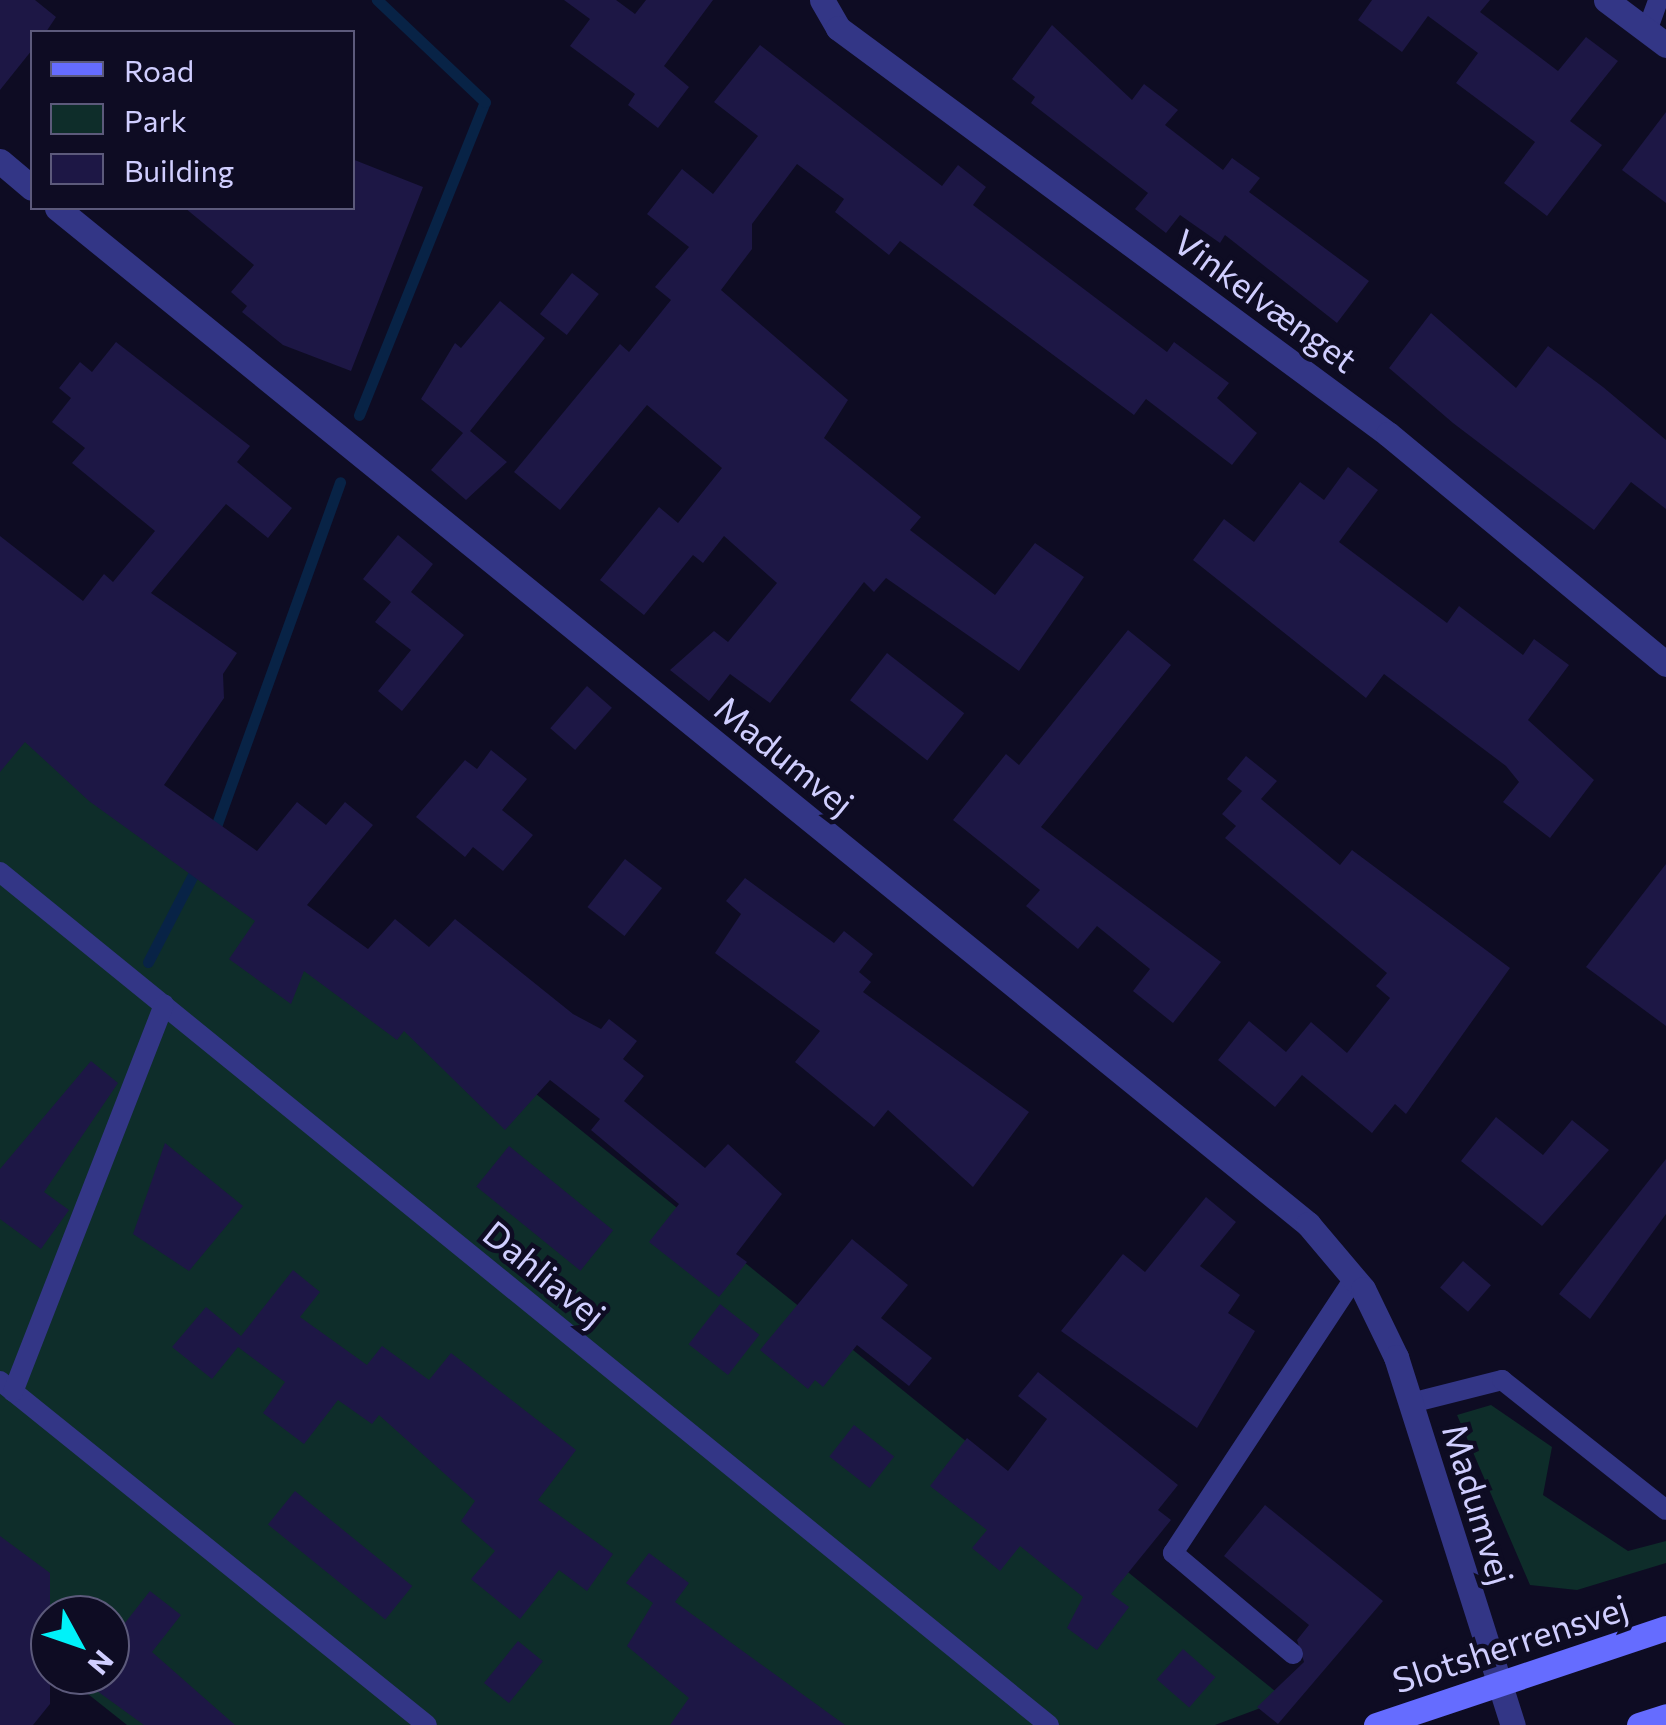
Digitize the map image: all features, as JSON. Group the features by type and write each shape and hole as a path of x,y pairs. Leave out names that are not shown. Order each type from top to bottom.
{"street":[{"name":"Vinkelvænget","path":"822,0 838,28 1388,434 1666,664"},
{"path":"1606,0 1656,38"},
{"path":"0,161 30,186"},
{"name":"Madumvej","path":"59,210 1308,1224 1354,1279 1411,1403 1513,1725"},
{"name":"Slotsherrensvej","path":"1376,1725 1666,1628"},
{"path":"1639,1725 1666,1716"}],"lane":[{"path":"1656,38 1658,0"},
{"name":"Dahliavej","path":"0,872 1049,1725"},
{"path":"164,1004 7,1386 427,1725"},
{"path":"1293,1654 1173,1553 1354,1279"},
{"name":"Madumvej","path":"1411,1403 1502,1380 1666,1510"}],"green space":[{"path":"0,661 1285,1699 1215,1725 127,1725 89,1695 130,1695 130,1595 30,1595 30,1622 0,1624"},
{"path":"1491,1405 1552,1447 1543,1495 1628,1551 1666,1541 1666,1563 1577,1590 1530,1585 1457,1415"}],"building":[{"path":"0,0 35,0 56,17 47,30 30,30 30,52 0,90"},
{"path":"564,0 616,0 635,14 646,0 713,0 664,66 689,87 658,128 628,105 635,94 570,46 590,19"},
{"path":"1372,0 1490,0 1480,12 1558,71 1586,37 1618,61 1570,121 1602,145 1547,216 1504,183 1535,142 1456,83 1478,53 1428,16 1402,52 1358,20"},
{"path":"1052,25 1132,100 1144,84 1178,110 1165,125 1223,170 1232,158 1260,178 1249,192 1369,281 1337,323 1225,235 1220,243 1180,215 1166,233 1135,209 1148,193 1031,103 1035,97 1012,79"},
{"path":"760,45 942,186 958,165 986,187 973,205 1167,352 1174,342 1229,383 1217,398 1257,433 1232,465 1146,399 1134,415 900,241 889,255 835,212 844,199 797,164 752,224 752,249 721,290 848,400 824,438 921,517 910,530 995,595 1035,543 1084,577 1019,671 886,578 874,592 864,582 770,703 730,674 709,701 670,670 714,631 728,642 777,583 724,536 703,563 693,555 644,615 600,580 659,507 678,523 722,468 647,405 560,510 514,472 620,344 629,352 671,300 655,287 689,247 647,214 682,169 713,194 758,136 714,102"},
{"path":"1666,112 1666,203 1622,170"},
{"path":"355,160 423,187 351,371 283,345 242,312 247,306 231,292 254,265 187,210 355,210"},
{"path":"572,273 599,294 567,335 540,314"},
{"path":"500,301 545,338 470,431 507,462 466,500 431,470 463,433 421,399 455,343 461,348"},
{"path":"1431,313 1516,388 1548,346 1603,387 1666,440 1666,509 1631,482 1594,530 1453,423 1389,368"},
{"path":"116,342 250,446 237,462 292,508 268,538 226,504 151,593 237,653 223,674 224,698 164,785 257,851 297,802 326,825 345,802 373,825 307,905 368,949 395,919 429,947 455,919 573,1014 601,1029 609,1019 637,1041 623,1059 644,1076 624,1101 705,1168 728,1144 782,1194 736,1254 747,1262 719,1297 649,1242 679,1204 591,1130 600,1119 550,1080 505,1130 404,1031 397,1040 304,971 291,1004 229,959 255,921 89,801 25,742 0,772 0,536 83,601 104,574 113,582 155,531 72,463 85,448 52,422 71,398 59,388 80,362 92,372"},
{"path":"1348,467 1378,490 1339,542 1447,623 1459,606 1523,655 1534,639 1569,665 1528,720 1594,780 1550,838 1503,802 1519,782 1506,766 1384,674 1366,698 1193,560 1224,519 1254,542 1300,482 1324,500"},
{"path":"398,535 433,564 411,592 464,635 402,711 378,691 411,650 375,622 391,602 363,579"},
{"path":"1128,630 1171,665 1041,827 1221,962 1173,1023 1133,991 1150,969 1097,926 1078,949 1026,906 1040,890 953,820 1006,754 1019,765"},
{"path":"887,653 964,713 927,761 850,700"},
{"path":"587,686 612,708 575,750 550,728"},
{"path":"491,750 527,779 502,810 533,835 503,871 473,847 465,857 416,817 465,760 477,769"},
{"path":"1246,756 1277,781 1261,799 1340,865 1352,850 1510,968 1406,1114 1395,1104 1372,1133 1302,1075 1275,1107 1218,1060 1249,1021 1286,1052 1311,1022 1347,1053 1390,998 1376,986 1387,973 1225,838 1236,826 1222,814 1242,791 1227,779"},
{"path":"625,859 662,888 624,936 587,907"},
{"path":"1666,864 1666,1026 1586,967"},
{"path":"745,878 834,943 844,931 873,954 859,972 871,982 863,992 1029,1112 973,1187 888,1110 874,1127 795,1062 820,1031 715,953 741,914 726,901"},
{"path":"91,1061 118,1083 44,1192 69,1210 41,1249 0,1219 0,1169"},
{"path":"1496,1117 1543,1155 1572,1120 1609,1150 1542,1226 1461,1161"},
{"path":"165,1143 243,1206 189,1271 133,1234"},
{"path":"509,1146 613,1230 580,1271 476,1186"},
{"path":"1666,1159 1666,1214 1590,1319 1559,1294"},
{"path":"1206,1197 1236,1222 1200,1266 1240,1295 1228,1313 1255,1331 1197,1428 1061,1331 1123,1254 1145,1272"},
{"path":"852,1239 908,1285 881,1318 932,1358 909,1386 857,1345 823,1387 815,1380 808,1389 760,1350"},
{"path":"1463,1261 1491,1285 1468,1312 1440,1287"},
{"path":"293,1270 320,1292 300,1317 367,1365 382,1346 429,1380 451,1353 576,1450 538,1500 613,1554 587,1591 559,1570 520,1619 471,1579 495,1551 461,1521 475,1501 379,1415 372,1424 338,1400 304,1444 263,1413 285,1382 238,1347 212,1379 172,1347 206,1307 241,1336"},
{"path":"720,1304 759,1335 728,1375 689,1344"},
{"path":"1038,1372 1178,1485 1158,1510 1171,1520 1111,1594 1129,1607 1097,1650 1067,1628 1083,1597 1020,1546 1000,1571 972,1548 987,1530 930,1486 967,1438 1008,1471 1047,1419 1018,1396"},
{"path":"854,1425 894,1456 870,1488 829,1457"},
{"path":"295,1491 412,1586 385,1619 268,1524"},
{"path":"1265,1505 1383,1601 1278,1724 1257,1707 1304,1662 1297,1640 1309,1625 1224,1556"},
{"path":"0,1536 50,1573 50,1595 30,1595 30,1695 50,1695 50,1704 33,1725 0,1725"},
{"path":"649,1553 689,1583 675,1602 845,1725 670,1725 689,1698 627,1646 653,1603 626,1583"},
{"path":"150,1591 181,1615 152,1652 235,1725 144,1725 103,1695 130,1695 130,1616"},
{"path":"518,1641 543,1661 509,1703 484,1683"},
{"path":"1183,1649 1215,1677 1189,1707 1157,1679"}],"waterway":[{"path":"359,415 485,102 377,0"},
{"path":"213,835 340,482"},
{"path":"148,962 198,865"}]}
